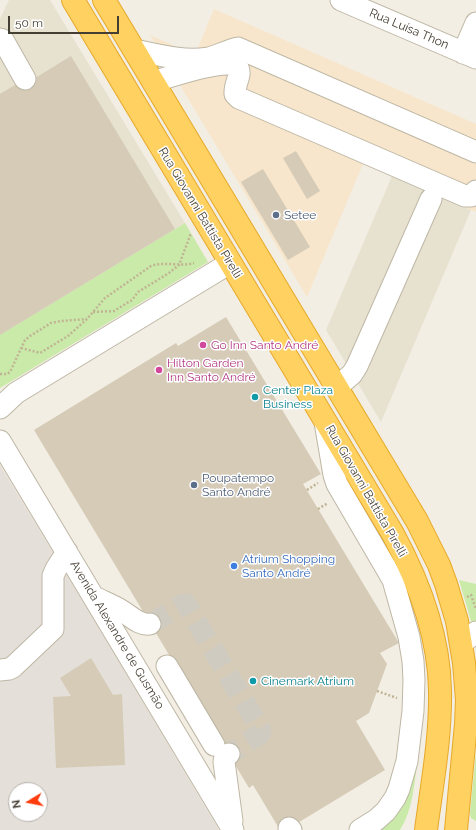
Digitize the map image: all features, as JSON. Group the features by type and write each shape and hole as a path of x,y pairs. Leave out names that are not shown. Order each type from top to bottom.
{"highway":[{"name":"Rua Giovanni Battista Pirelli","path":"73,0 393,534 418,586 427,611 437,657 440,689 439,725 426,830"},
{"path":"104,0 418,521 439,565 457,621 471,639 466,681 466,724 456,830"},
{"path":"437,657 471,639"}],"street":[{"name":"Rua Luísa Thon","path":"341,0 470,56"},
{"path":"470,56 476,24"},
{"path":"134,50 172,58 198,59 219,55 232,49 242,49 476,152"},
{"path":"154,82 196,69 225,64 236,65 240,74 234,87 235,94 239,98 465,196 471,196 476,191"},
{"path":"337,387 352,374 357,366 431,198"},
{"path":"0,408 16,393 230,263"},
{"path":"325,420 335,480 393,580 404,618 413,661 415,688 413,711 407,761 399,789 392,804 386,811 360,830"},
{"name":"Avenida Alexandre de Gusmão","path":"0,440 233,830"},
{"path":"0,670 13,667 54,629 53,576 56,568 67,552"},
{"path":"94,597 118,608 140,623 146,625 150,624"},
{"path":"167,666 191,707 225,756 224,762 233,830"},
{"path":"159,705 191,707"}],"path":[{"path":"93,312 114,311 132,300 138,292 179,265 194,226"},
{"path":"21,348 40,353 68,336 105,298 151,266 156,264 186,265 200,260"},
{"path":"0,379 1,374 10,372 25,340 30,336 51,323 86,319"},
{"path":"306,490 324,479"},
{"path":"377,691 394,697"}],"shaded area":[{"path":"9,0 50,0 185,223 0,335 0,19"},
{"path":"214,9 476,124 476,212 363,164 307,297 150,35 195,55"},
{"path":"392,176 471,210 381,422 326,330"},
{"path":"0,465 95,622 219,830 0,830"}],"green space":[{"path":"185,223 208,262 0,388 0,335"},
{"path":"459,580 476,584 476,622 471,621"},
{"path":"476,753 476,821 471,818 470,814"},
{"path":"417,765 410,807 400,830 372,830"}],"building":[{"path":"71,56 175,229 0,335 0,94 30,76 32,80"},
{"path":"296,151 320,191 307,199 283,158"},
{"name":"Setee","path":"263,169 310,247 288,260 241,182"},
{"name":"Atrium Shopping Santo André","path":"226,317 321,474 303,484 399,643 380,653 387,664 369,713 356,721 385,770 286,830 280,830 253,785 249,788 34,430 176,343 178,346"},
{"path":"91,658 113,695 122,694 125,765 56,768 53,697 71,696 60,678"}],"tunnel":[{"path":"150,624 183,604 186,604 261,730 260,734 229,754"}],"place":[{"name":"Setee","path":"276,215"},
{"name":"Go Inn Santo André","path":"203,345"},
{"name":"Hilton Garden Inn Santo André","path":"159,370"},
{"name":"Center Plaza Business","path":"255,397"},
{"name":"Poupatempo Santo André","path":"194,485"},
{"name":"Atrium Shopping Santo André","path":"234,566"},
{"name":"Cinemark Atrium","path":"253,681"}]}
